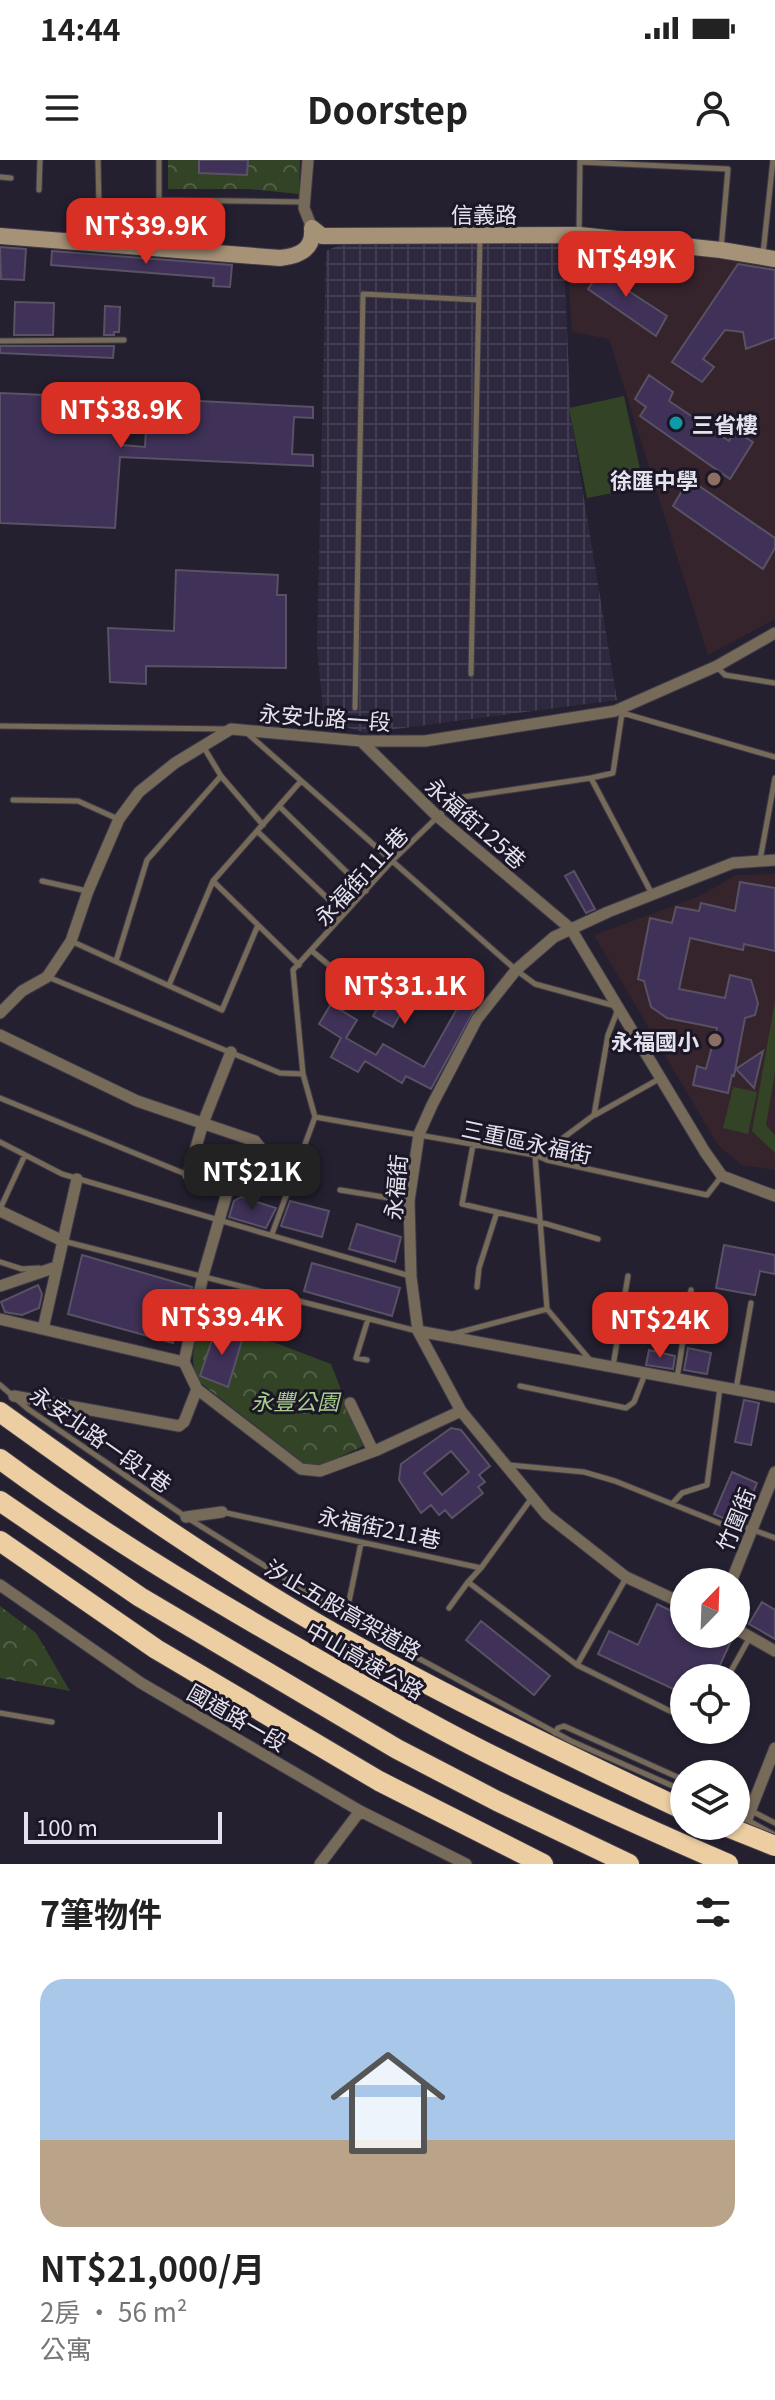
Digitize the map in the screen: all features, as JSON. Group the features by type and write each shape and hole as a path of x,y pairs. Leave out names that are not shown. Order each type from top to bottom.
{"highway":[{"name":"汐止五股高架道路","path":"0,1412 134,1509 331,1632 512,1729 670,1803"},
{"name":"中山高速公路","path":"0,1459 93,1524 387,1700 503,1761 728,1864"},
{"path":"0,1501 140,1597 397,1749 629,1864"},
{"path":"0,1541 169,1657 379,1781 543,1864"},
{"path":"750,1836 775,1846"}],"street":[{"path":"0,236 280,258 296,256 305,251 310,243 312,228 305,202 308,160"},
{"name":"信義路","path":"312,228 322,236 579,235 769,258"},
{"name":"永安北路一段","path":"0,1013 22,991 47,977 71,941 88,891 119,819 139,792 175,763 237,729 361,741 425,741 618,712 717,666 775,633"},
{"name":"永福街125巷","path":"361,741 437,816 571,929 722,1176"},
{"name":"永福街","path":"670,1597 626,1577 547,1515 461,1411 418,1331 411,1277 409,1201 419,1134 477,1019 516,970 554,937 652,894 733,863 775,860"},
{"path":"0,1035 137,1101 255,1141 263,1151 250,1169 233,1172 203,1276 184,1362 197,1389 301,1469 320,1471 461,1411"},
{"path":"188,1175 203,1123 231,1052"},
{"path":"722,1176 775,1196"},
{"path":"43,1329 77,1179"},
{"path":"0,1210 63,1241"},
{"path":"0,1286 56,1267"},
{"path":"0,1319 184,1362"},
{"path":"418,1331 775,1397"},
{"path":"14,1396 179,1426 184,1422 197,1389"},
{"path":"350,1403 373,1451"},
{"name":"竹圍街","path":"736,1568 775,1472"},
{"name":"永福街211巷","path":"186,1517 222,1512"},
{"name":"國道路一段","path":"0,1585 141,1683 360,1811 466,1864"},
{"path":"751,1636 775,1651"},
{"path":"750,1804 775,1748"},
{"path":"320,1864 360,1811"}],"lane":[{"path":"39,190 40,160"},
{"path":"98,160 99,207"},
{"path":"159,160 159,248"},
{"path":"721,250 728,160"},
{"path":"769,258 773,160"},
{"path":"579,235 580,161 728,169"},
{"path":"0,177 11,178"},
{"path":"160,200 305,202"},
{"path":"471,674 480,234"},
{"path":"355,708 363,294 479,300"},
{"path":"0,341 124,340"},
{"path":"717,666 725,675 775,683"},
{"path":"652,894 591,778 613,773 618,712 775,757"},
{"path":"0,726 237,729 535,984 619,1007 608,1035 594,1115"},
{"path":"203,746 221,776 263,825"},
{"path":"116,961 147,860 221,776"},
{"name":"永福街111巷","path":"299,965 392,861 457,798 591,778"},
{"path":"759,861 775,778"},
{"path":"169,985 213,881 301,781"},
{"path":"13,800 78,801 119,819"},
{"path":"279,806 366,891"},
{"path":"257,831 344,914"},
{"path":"42,881 88,891"},
{"path":"213,881 299,965 293,970 303,1074 315,1117 272,1234"},
{"path":"71,941 222,1010 258,925"},
{"path":"312,951 359,990"},
{"path":"47,977 280,1073 303,1074"},
{"path":"547,1160 559,1141 594,1115 661,1078"},
{"path":"0,1098 188,1175 229,1185"},
{"name":"三重區永福街","path":"315,1117 535,1155 707,1195 722,1176"},
{"path":"0,1142 77,1179 411,1277"},
{"path":"473,1145 462,1204 598,1239"},
{"path":"0,1210 25,1155"},
{"path":"535,1155 547,1309 593,1363"},
{"path":"340,1190 409,1201"},
{"path":"477,1287 479,1268 497,1212"},
{"path":"219,1219 411,1277"},
{"path":"63,1241 418,1331"},
{"path":"0,1262 22,1269 56,1267"},
{"path":"613,1367 628,1276"},
{"path":"677,1379 691,1290"},
{"path":"736,1390 751,1303"},
{"path":"444,1336 547,1309"},
{"path":"367,1360 356,1358 368,1319"},
{"path":"520,1386 626,1408 634,1402 645,1373"},
{"name":"永安北路一段1巷","path":"0,1385 28,1409 186,1517 346,1616 555,1733 670,1785"},
{"path":"672,1504 682,1493 707,1485 720,1387"},
{"path":"504,1465 584,1472 615,1481 722,1524 732,1522 775,1538"},
{"path":"449,1608 532,1498"},
{"name":"永福街211巷","path":"222,1512 481,1568"},
{"path":"346,1616 361,1543"},
{"path":"577,1665 626,1577"},
{"path":"468,1582 577,1665 670,1711"},
{"path":"735,1664 751,1636"},
{"path":"0,1713 52,1722"},
{"path":"555,1733 564,1726 670,1774"},
{"path":"750,1816 775,1823"},
{"path":"750,1818 775,1835"}],"shaded area":[{"name":"徐匯中學","path":"566,237 775,263 775,619 708,655 609,339 572,332"},
{"path":"563,239 571,419 617,700 365,733 324,720 317,647 326,251 344,243"},
{"name":"永福國小","path":"775,874 775,1170 742,1165 718,1145 594,935 698,897 736,875"}],"green space":[{"path":"168,160 300,160 299,194 249,189 168,189"},
{"path":"624,396 644,487 587,498 569,408"},
{"path":"775,1001 775,1072 766,1125 775,1135 775,1153 752,1131"},
{"path":"733,1087 757,1092 748,1134 723,1128"},
{"name":"永豐公園","path":"202,1315 331,1364 363,1446 318,1467 302,1462 197,1380 193,1355"},
{"path":"0,1606 36,1633 70,1691 0,1678"}],"building":[{"path":"199,160 248,160 247,175 199,173"},
{"path":"0,247 26,249 24,280 1,279"},
{"path":"52,251 232,265 230,287 213,286 214,278 51,265"},
{"path":"606,262 630,277 624,288 667,316 656,336 588,289"},
{"path":"738,264 775,270 775,338 746,349 743,332 725,330 703,359 714,367 702,382 672,362"},
{"path":"15,302 54,303 53,335 14,335"},
{"path":"105,306 120,307 119,332 114,332 114,335 104,335"},
{"path":"0,346 114,346 113,358 0,353"},
{"name":"三省樓","path":"649,375 673,392 669,401 729,441 734,431 753,442 730,479 640,416 646,407 635,399"},
{"path":"0,393 115,398 114,428 123,429 122,445 145,447 147,410 142,410 143,398 313,407 313,418 294,417 292,454 313,455 313,466 120,457 115,528 0,523"},
{"path":"689,479 775,538 775,548 763,569 673,506"},
{"path":"176,570 278,575 277,595 286,595 286,668 146,666 146,684 110,682 108,628 174,631"},
{"path":"574,871 595,909 586,913 565,876"},
{"path":"740,882 775,888 775,951 744,944 743,950 690,938 679,989 725,998 730,975 751,980 758,1003 755,1015 745,1018 728,1093 693,1085 697,1066 706,1069 717,1028 667,1018 651,1007 644,981 638,979 650,918 672,923 676,907 699,911 701,903 735,911"},
{"path":"404,961 424,972 429,964 470,988 465,998 477,1005 431,1089 406,1076 402,1083 365,1061 358,1072 331,1057 341,1038 319,1024 331,1004 357,1020 346,1038 376,1055 383,1044 424,1067 458,1007 417,984 393,1027 373,1016"},
{"path":"763,1051 754,1088 736,1069"},
{"path":"241,1197 276,1208 266,1228 229,1217 234,1201"},
{"path":"290,1201 329,1211 322,1237 281,1226"},
{"path":"357,1224 401,1237 395,1262 349,1249"},
{"path":"724,1245 775,1255 775,1274 760,1271 755,1295 716,1288"},
{"path":"82,1255 192,1287 186,1313 181,1312 173,1343 68,1314"},
{"path":"312,1263 400,1288 392,1316 304,1291"},
{"path":"38,1285 42,1294 39,1308 22,1315 5,1312 1,1302"},
{"path":"216,1328 243,1337 228,1387 200,1376"},
{"path":"688,1348 711,1353 707,1374 684,1370"},
{"path":"649,1350 675,1356 673,1369 646,1365"},
{"path":"744,1400 759,1403 751,1445 735,1442"},
{"path":"451,1428 461,1430 490,1466 479,1475 485,1482 478,1487 483,1493 452,1518 445,1510 439,1515 431,1505 421,1513 399,1480 401,1464","holes":["451,1451 469,1472 442,1495 424,1473"]},
{"path":"732,1472 757,1483 742,1520 714,1514"},
{"path":"762,1602 775,1610 775,1639 750,1625"},
{"path":"657,1604 670,1610 670,1648 728,1648 720,1664 670,1664 670,1687 598,1654 609,1631 638,1645"},
{"path":"481,1621 550,1676 534,1695 466,1640"}],"place":[{"name":"三省樓","path":"676,423"},
{"name":"徐匯中學","path":"714,479"},
{"name":"永福國小","path":"715,1040"}]}
